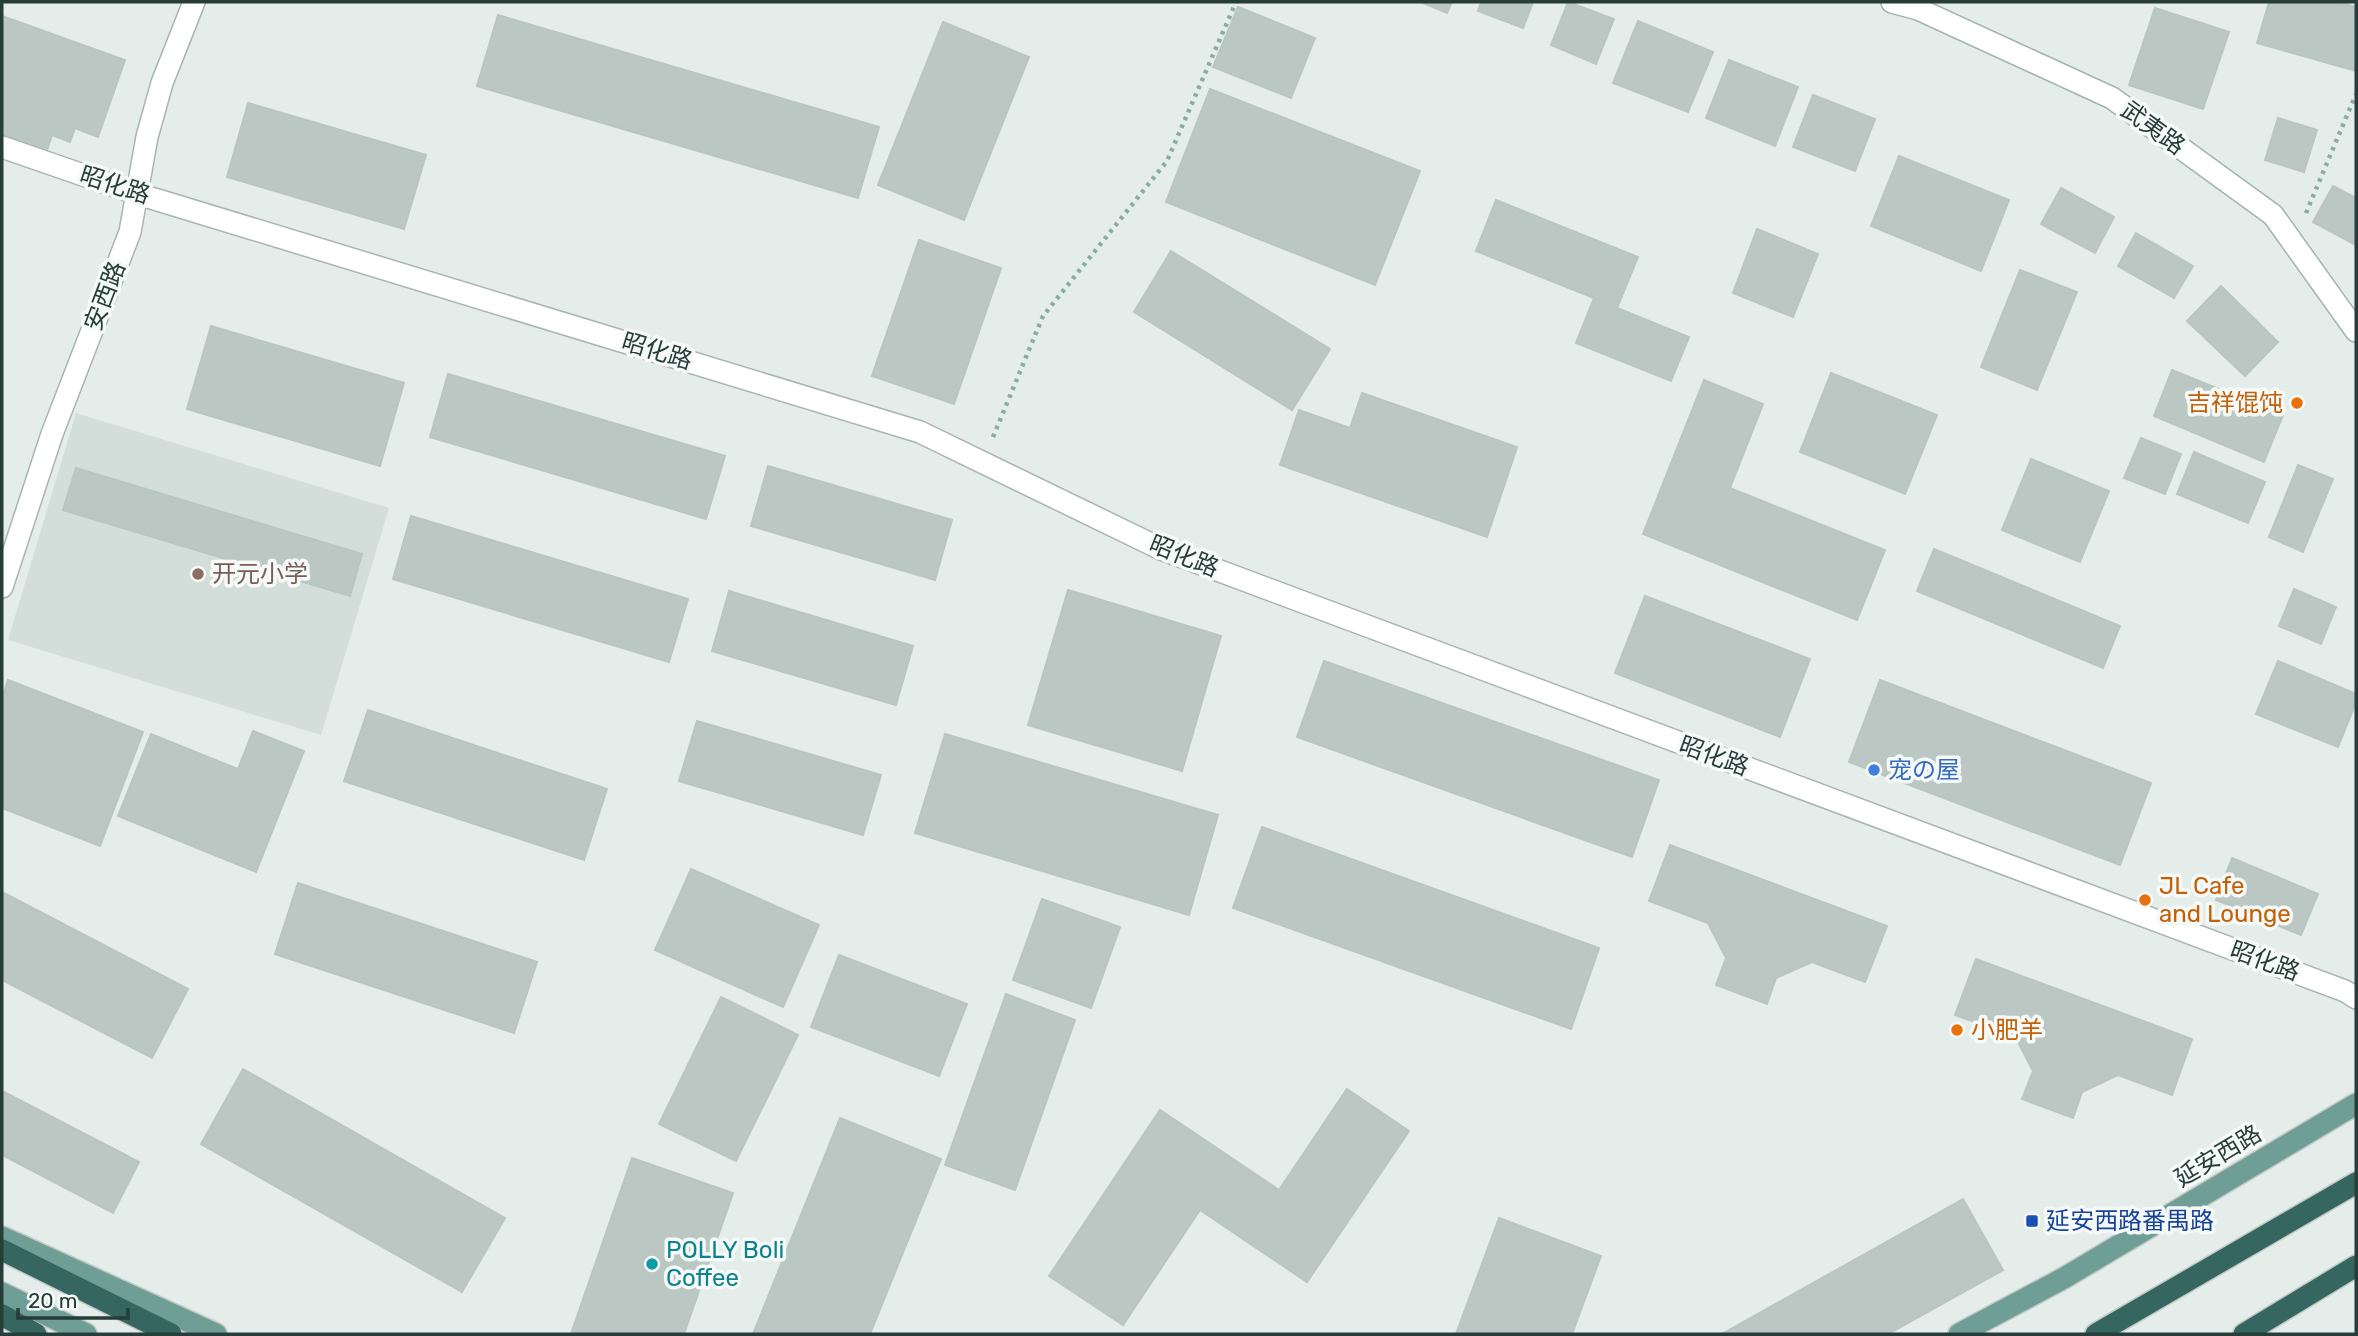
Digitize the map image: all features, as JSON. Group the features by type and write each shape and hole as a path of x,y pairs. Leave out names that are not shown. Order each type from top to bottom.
{"highway":[{"path":"2096,1334 2356,1183"},
{"path":"2,1250 171,1334"},
{"path":"2244,1334 2356,1266"},
{"path":"2,1315 36,1334"}],"main road":[{"name":"延安西路","path":"1959,1334 2064,1278 2356,1104"},
{"path":"2,1237 216,1334"},
{"path":"2,1293 86,1334"}],"street":[{"name":"安西路","path":"2,587 52,434 130,232 147,137 159,93 194,2"},
{"name":"武夷路","path":"1892,2 1918,9 2112,98 2273,215 2356,331"},
{"name":"昭化路","path":"2,147 138,194 920,432 1161,549 2345,991 2356,998"}],"path":[{"path":"982,462 1042,316 1167,161 1236,2"},
{"path":"2289,236 2307,211 2356,94"}],"shaded area":[{"name":"开元小学","path":"76,413 389,508 321,735 8,640"}],"building":[{"path":"1421,2 1452,2 1447,13"},
{"path":"1481,2 1533,2 1523,28 1478,11"},
{"path":"1568,2 1614,19 1596,64 1551,45"},
{"path":"2269,2 2337,2 2356,7 2356,71 2257,43"},
{"path":"1238,7 1315,38 1291,98 1213,67"},
{"path":"2155,8 2229,32 2203,109 2129,85"},
{"path":"498,15 879,127 858,198 477,86"},
{"path":"2,16 125,60 98,137 75,128 70,142 52,135 46,153 2,138"},
{"path":"1638,21 1713,52 1688,112 1613,83"},
{"path":"943,22 1029,57 964,220 878,185"},
{"path":"1729,60 1798,87 1775,146 1706,118"},
{"path":"1210,89 1420,171 1375,285 1166,202"},
{"path":"1813,95 1875,119 1855,171 1793,147"},
{"path":"248,103 426,155 404,229 227,177"},
{"path":"2278,118 2317,130 2304,172 2265,160"},
{"path":"1899,156 2009,200 1981,271 1871,226"},
{"path":"2333,186 2356,198 2356,245 2313,222"},
{"path":"2061,188 2114,217 2095,253 2041,224"},
{"path":"1496,200 1638,257 1617,308 1689,337 1671,381 1576,343 1594,298 1476,251"},
{"path":"1757,229 1818,254 1793,317 1733,293"},
{"path":"2136,233 2193,266 2174,298 2118,266"},
{"path":"919,240 1001,268 954,404 872,376"},
{"path":"1171,251 1330,349 1292,410 1134,312"},
{"path":"2020,270 2077,292 2037,390 1981,367"},
{"path":"2221,286 2278,342 2245,376 2187,321"},
{"path":"211,326 404,383 380,466 187,409"},
{"path":"2172,370 2283,415 2264,462 2154,416"},
{"path":"1831,373 1937,415 1905,494 1800,452"},
{"path":"448,374 725,456 706,519 430,437"},
{"path":"1704,380 1763,404 1730,488 1885,550 1857,620 1643,534"},
{"path":"1362,393 1517,447 1487,537 1280,465 1299,410 1350,428"},
{"path":"2141,438 2181,454 2165,494 2124,478"},
{"path":"2194,452 2265,482 2248,523 2177,494"},
{"path":"2031,459 2109,491 2080,562 2002,530"},
{"path":"2298,465 2333,479 2303,552 2269,537"},
{"path":"768,466 952,520 935,580 751,526"},
{"path":"76,468 362,554 350,596 63,510"},
{"path":"411,516 688,599 669,662 393,579"},
{"path":"1934,549 2120,626 2103,668 1917,591"},
{"path":"2294,589 2336,607 2321,644 2279,626"},
{"path":"1068,590 1221,636 1182,771 1028,725"},
{"path":"729,591 913,646 896,705 712,651"},
{"path":"1645,596 1810,659 1780,737 1615,673"},
{"path":"1324,661 1659,780 1632,857 1297,737"},
{"path":"2278,661 2356,694 2356,702 2338,747 2256,714"},
{"path":"8,680 143,732 100,846 2,808 2,698"},
{"path":"1880,680 2151,783 2120,865 1849,762"},
{"path":"368,710 607,789 584,860 344,781"},
{"path":"697,721 881,775 863,835 679,781"},
{"path":"253,731 304,751 256,872 118,816 151,734 238,769"},
{"path":"945,734 1218,815 1189,915 915,833"},
{"path":"1262,827 1599,948 1571,1029 1233,908"},
{"path":"1670,845 1887,926 1865,982 1812,962 1776,978 1767,1004 1716,985 1726,958 1708,923 1649,901"},
{"path":"2232,858 2318,894 2301,935 2216,900"},
{"path":"691,869 819,925 783,1007 655,950"},
{"path":"298,883 537,962 514,1033 275,954"},
{"path":"2,892 188,989 152,1058 2,980"},
{"path":"1042,899 1120,927 1091,1008 1013,980"},
{"path":"839,955 967,1004 939,1076 811,1027"},
{"path":"1976,959 2192,1039 2172,1095 2118,1075 2082,1092 2073,1118 2022,1099 2033,1071 2015,1036 1955,1015"},
{"path":"1006,994 1075,1020 1015,1190 945,1165"},
{"path":"721,997 798,1035 736,1161 659,1124"},
{"path":"243,1069 505,1218 462,1292 201,1144"},
{"path":"1347,1089 1409,1131 1307,1282 1200,1210 1123,1325 1049,1276 1160,1110 1279,1190"},
{"path":"2,1091 139,1162 113,1213 2,1155"},
{"path":"840,1118 941,1159 870,1334 753,1334"},
{"name":"POLLY Boli Coffee","path":"632,1158 733,1193 684,1334 571,1334"},
{"path":"1963,1199 2003,1270 1888,1334 1722,1334"},
{"path":"1499,1218 1601,1256 1572,1334 1456,1334"}],"place":[{"name":"吉祥馄饨","path":"2297,403"},
{"name":"开元小学","path":"198,574"},
{"name":"宠の屋","path":"1874,770"},
{"name":"JL Cafe and Lounge","path":"2145,900"},
{"name":"小肥羊","path":"1957,1030"},
{"name":"延安西路番禺路","path":"2032,1221"},
{"name":"POLLY Boli Coffee","path":"652,1264"}]}
